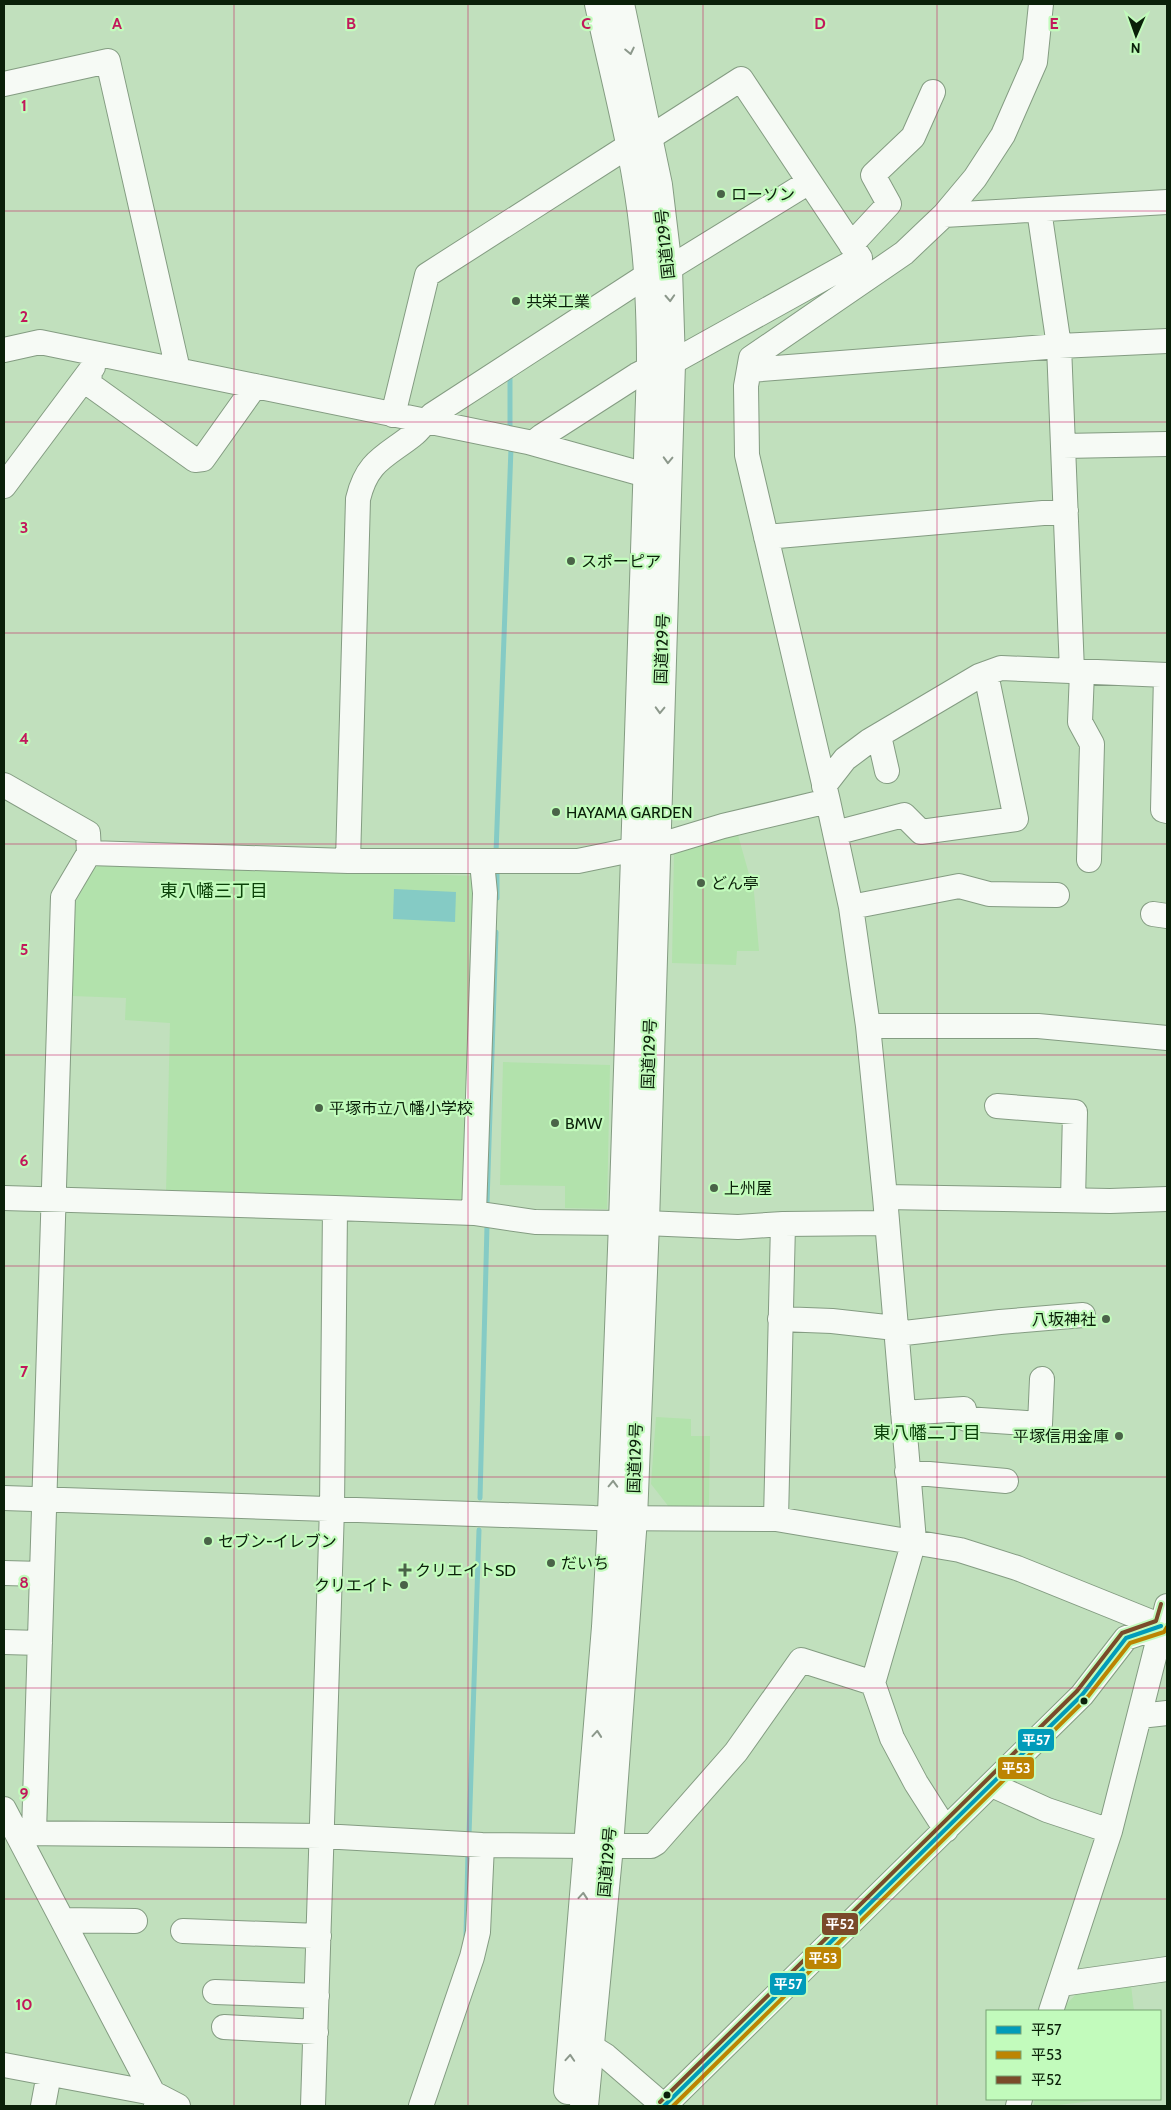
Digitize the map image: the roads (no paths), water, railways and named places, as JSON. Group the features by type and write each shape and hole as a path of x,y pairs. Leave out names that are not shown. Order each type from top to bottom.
{"highway":[{"name":"国道129号","path":"584,2106 590,2046 598,1846 622,1518 634,1223 661,366 658,185 639,142 599,4"},
{"name":"国道129号","path":"620,4 639,142"},
{"name":"国道129号","path":"645,848 646,475 661,366"},
{"name":"国道129号","path":"566,2106 573,2008 598,1846"}],"street":[{"path":"946,1830 916,1783 892,1738 873,1683 914,1541 885,1196 868,1026 851,907 836,833 747,456 746,386 752,358 904,253 944,215 975,178 1003,135 1035,62 1041,4"},
{"path":"4,84 108,61 178,370"},
{"path":"393,415 427,275 742,79 860,258 661,366 621,385 533,443"},
{"path":"851,245 889,204 873,175 913,137 933,92"},
{"path":"348,861 358,499 362,481 374,464 416,433 425,422 658,271 809,182"},
{"path":"944,215 1167,202"},
{"path":"1039,210 1059,346 1066,511 1080,722 1092,744 1089,860"},
{"path":"750,370 1059,346 1167,340"},
{"path":"4,350 40,342 96,363 178,370 533,443 646,475"},
{"path":"96,363 89,384 199,461 203,459 255,386"},
{"path":"4,486 96,363"},
{"path":"1063,446 1167,444"},
{"path":"766,537 1066,511"},
{"path":"89,853 348,861 482,862 578,861 645,848 723,826 826,793 845,760 879,736 986,674 1001,668 1167,675 1163,810 1167,810"},
{"path":"836,833 904,815 921,832 1016,819 986,674"},
{"path":"879,736 887,771"},
{"path":"4,785 88,833 89,853 63,897 52,1199 40,1643 26,1832"},
{"path":"474,1213 485,893 482,862"},
{"path":"851,907 959,886 989,894 1057,895"},
{"path":"868,1026 1038,1026 1167,1038"},
{"path":"997,1106 1075,1112 1073,1200"},
{"path":"885,1196 1073,1200 1167,1199"},
{"path":"4,1198 474,1213 535,1222 738,1227 782,1224 886,1223"},
{"path":"313,2106 332,1508 335,1208"},
{"path":"776,1519 782,1224"},
{"path":"780,1320 832,1321 896,1331 1083,1315"},
{"path":"902,1413 964,1409 966,1419 1040,1424 1042,1379"},
{"path":"907,1472 1006,1481"},
{"path":"4,1498 622,1518 776,1519 960,1550 1164,1616"},
{"path":"4,1573 42,1574"},
{"path":"1051,2010 1110,1831 1164,1616"},
{"path":"590,2046 606,2056 664,2106 1082,1695 1126,1638 1164,1616"},
{"path":"4,1642 40,1643"},
{"path":"26,1832 322,1836 482,1845 651,1846 736,1752 801,1660 873,1683"},
{"path":"1140,1716 1167,1713"},
{"path":"992,1785 1047,1810 1110,1831"},
{"path":"4,1809 26,1832 63,1920 155,2100"},
{"path":"421,2106 476,1939 482,1845"},
{"path":"63,1920 135,1921"},
{"path":"183,1931 318,1936"},
{"path":"1061,1984 1167,1969"},
{"path":"215,1992 317,1996"},
{"path":"224,2027 316,2032"},
{"path":"4,2065 49,2074 178,2106"},
{"path":"43,2106 49,2074"}],"water":[{"path":"394,889 456,892 455,922 393,919"}],"waterway":[{"path":"510,374 510,431"},
{"path":"496,853 511,448"},
{"path":"497,872 497,898"},
{"path":"487,1203 496,932"},
{"path":"480,1498 487,1226"},
{"path":"469,1835 479,1530"},
{"path":"466,1936 468,1852"}],"place":[{"name":"ローソン","path":"721,194"},
{"name":"共栄工業","path":"516,301"},
{"name":"スポーピア","path":"571,561"},
{"name":"HAYAMA GARDEN","path":"556,812"},
{"name":"どん亭","path":"701,883"},
{"name":"平塚市立八幡小学校","path":"319,1108"},
{"name":"BMW","path":"555,1123"},
{"name":"上州屋","path":"714,1188"},
{"name":"八坂神社","path":"1106,1319"},
{"name":"平塚信用金庫","path":"1119,1436"},
{"name":"セブン-イレブン","path":"208,1541"},
{"name":"だいち","path":"551,1563"},
{"name":"クリエイトSD","path":"405,1570"},
{"name":"クリエイト","path":"404,1585"}],"district":[{"name":"東八幡三丁目","path":"214,891"},
{"name":"東八幡二丁目","path":"927,1433"}]}
